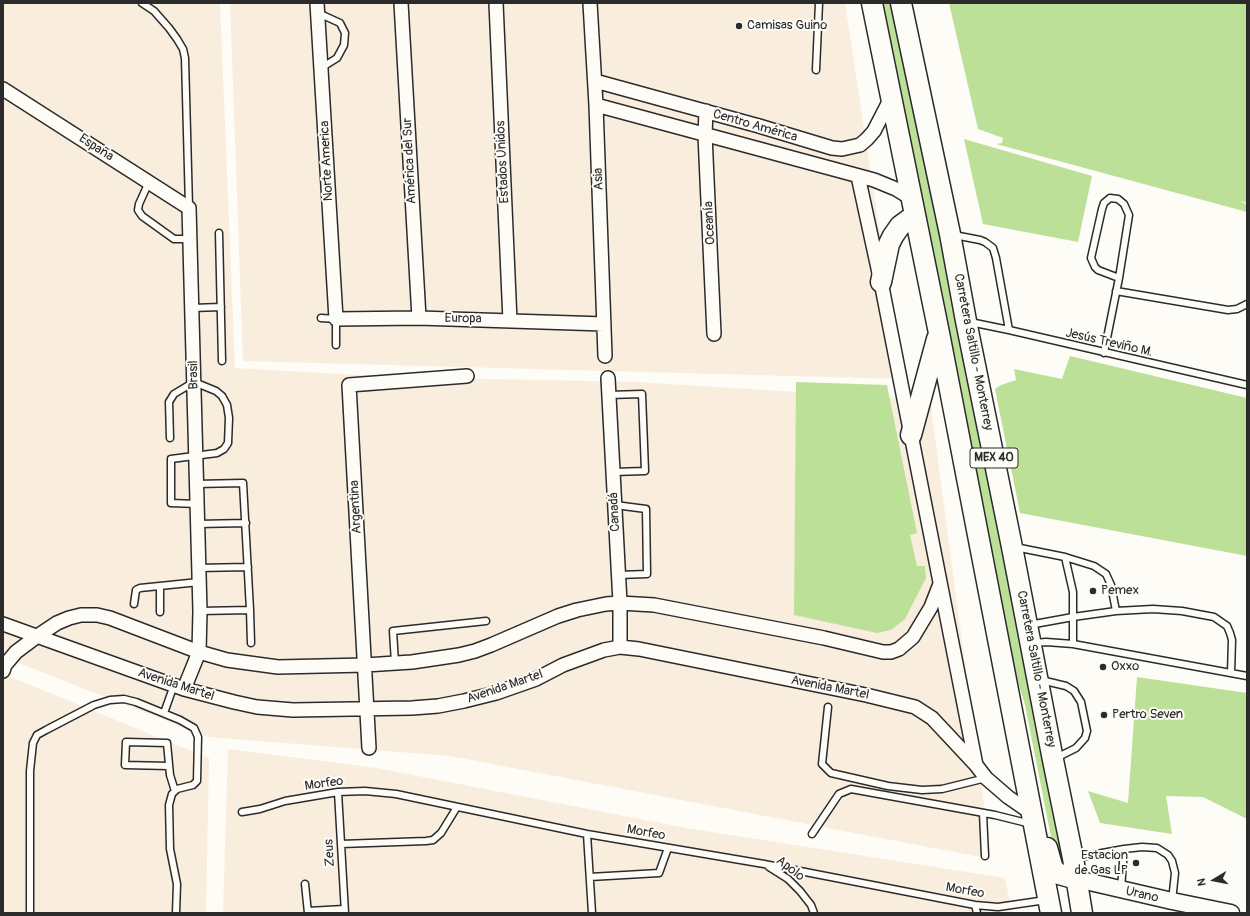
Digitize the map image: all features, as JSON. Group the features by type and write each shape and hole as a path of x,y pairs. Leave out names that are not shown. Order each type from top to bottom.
{"main road":[{"name":"MEX 40","path":"872,3 939,333 995,627 1007,655 1013,678 1035,818"},
{"name":"Carretera Saltillo - Monterrey","path":"901,3 950,234 1073,858 1082,913"},
{"path":"881,282 888,244 913,207"},
{"path":"911,435 939,333"},
{"path":"1035,818 1052,869 1059,874 1077,879"},
{"path":"1035,818 1049,907"}],"street":[{"name":"América del Sur","path":"401,3 419,318"},
{"name":"Estados Unidos","path":"496,3 510,321"},
{"name":"Asia","path":"590,3 595,81 605,356"},
{"name":"Norte America","path":"318,8 336,319"},
{"name":"Centro América","path":"595,81 832,148 842,149 860,145 867,140 874,131 891,98"},
{"name":"España","path":"3,89 189,208"},
{"name":"Centro América","path":"596,105 818,164 886,184 896,189 913,207"},
{"name":"Oceanía","path":"706,112 705,135 714,334"},
{"path":"858,176 881,282 976,765"},
{"name":"Brasil","path":"179,687 199,652 200,611 189,208"},
{"name":"Europa","path":"336,319 419,318 604,324"},
{"name":"Argentina","path":"369,748 349,385 467,376"},
{"name":"Canadá","path":"608,378 620,603 620,647"},
{"path":"3,671 5,665 16,652 36,637 57,623 68,618 81,615 97,615 110,618 199,652 227,660 278,667 395,663 432,659 475,651 558,616 577,610 606,604 620,603 654,605 824,638 883,652 892,652 899,649 913,637 932,607 940,584"},
{"name":"Avenida Martel","path":"3,624 36,637 217,699 257,707 292,710 368,710 438,706 464,701 536,679 584,656 604,650 620,647 639,649 880,698 915,707 932,718 976,765 986,778 1035,818"},
{"name":"Urano","path":"1077,879 1121,890 1232,913"}],"lane":[{"name":"Brasil","path":"142,3 154,11 169,28 183,50 185,58 189,208"},
{"path":"816,70 819,3"},
{"path":"318,8 340,23 345,33 344,45 337,58 321,68"},
{"path":"149,182 139,204 138,210 142,216 174,239 190,239"},
{"path":"1104,353 1119,278 1129,214 1124,204 1118,199 1110,198 1104,203 1102,209 1091,258 1098,270 1119,278"},
{"path":"218,233 222,361"},
{"path":"950,234 980,240 993,248 1009,330"},
{"path":"1116,291 1228,310 1237,309 1247,304"},
{"path":"192,308 221,307"},
{"name":"Europa","path":"321,318 336,319"},
{"path":"336,319 336,344"},
{"name":"Jesús Treviño M.","path":"966,321 1247,385"},
{"path":"170,438 169,402 174,394 194,382 216,391 222,396 227,405 229,418 228,443 224,449 217,453 171,459 171,503 197,504"},
{"path":"609,395 642,394 644,471 613,472"},
{"path":"196,484 243,483 251,643"},
{"path":"615,505 646,509 646,574 618,575"},
{"path":"197,524 246,523"},
{"path":"1012,547 1065,557 1094,566 1106,574 1111,585 1116,611"},
{"path":"1065,557 1073,592 1073,644"},
{"path":"198,568 248,567"},
{"path":"134,604 137,589 144,587 160,587 199,582"},
{"path":"160,587 160,612"},
{"path":"1029,634 1073,616 1116,611 1153,609 1182,611 1214,617 1227,626 1230,633 1232,640 1231,673"},
{"path":"200,611 250,610"},
{"path":"395,663 393,631 486,621"},
{"path":"1029,634 1046,642 1073,644 1247,676"},
{"path":"1037,679 1066,686 1074,691 1081,702 1087,731 1085,738 1076,748 1053,760"},
{"path":"164,713 179,687"},
{"path":"30,913 30,771 33,742 38,735 94,705 110,700 124,699 164,713 188,724 194,728 198,737 197,781 193,785 182,786 174,791 170,798 169,805 170,849 177,884 176,913"},
{"path":"828,707 822,764 831,773 888,786 922,790 942,789 986,778"},
{"path":"169,766 125,765 126,742 167,743 170,775 174,791"},
{"path":"812,834 839,794 851,790 983,813 1035,818"},
{"name":"Morfeo","path":"242,812 338,792 365,791 396,794 587,834 764,864 976,905 998,907 1049,907"},
{"name":"Zeus","path":"338,792 344,911"},
{"path":"341,844 432,840 441,833 457,807"},
{"path":"983,813 985,856"},
{"path":"587,834 592,913"},
{"path":"1073,858 1124,849 1151,847 1158,848 1168,855 1172,861 1175,873 1172,901"},
{"path":"590,877 658,872 668,848"},
{"path":"1121,890 1124,849"},
{"name":"Apolo","path":"764,864 788,879 811,905 814,913"},
{"path":"305,884 308,912 344,911"},
{"path":"976,905 977,913"}],"shaded area":[{"path":"3,3 220,3 235,368 394,377 635,382 930,400 991,859 450,756 208,737 3,657"},
{"path":"230,3 845,3 902,379 243,361"},
{"path":"3,674 209,758 206,913 3,913"},
{"path":"228,749 377,768 686,828 1005,878 1012,913 223,913"}],"green space":[{"path":"879,3 893,3 1068,870 1056,862 1025,705 1005,640"},
{"path":"949,3 1247,4 1247,203 1240,201 1247,205 1247,212 996,144 1002,143 1003,138 978,129"},
{"path":"964,139 1092,176 1078,242 983,224"},
{"path":"1070,356 1247,398 1247,556 1020,513 995,389 1001,385 1016,380 1014,369 1062,379"},
{"path":"796,382 887,385 917,533 910,535 917,566 925,566 926,578 905,619 891,630 877,633 794,615"},
{"path":"1137,677 1247,693 1247,819 1203,797 1166,796 1172,834 1100,823 1088,791 1128,803"}],"place":[{"name":"Camisas Guino","path":"739,26"},
{"name":"Pemex","path":"1093,591"},
{"name":"Oxxo","path":"1103,667"},
{"name":"Pertro Seven","path":"1104,715"},
{"name":"Estacion de Gas LP","path":"1136,863"}]}
